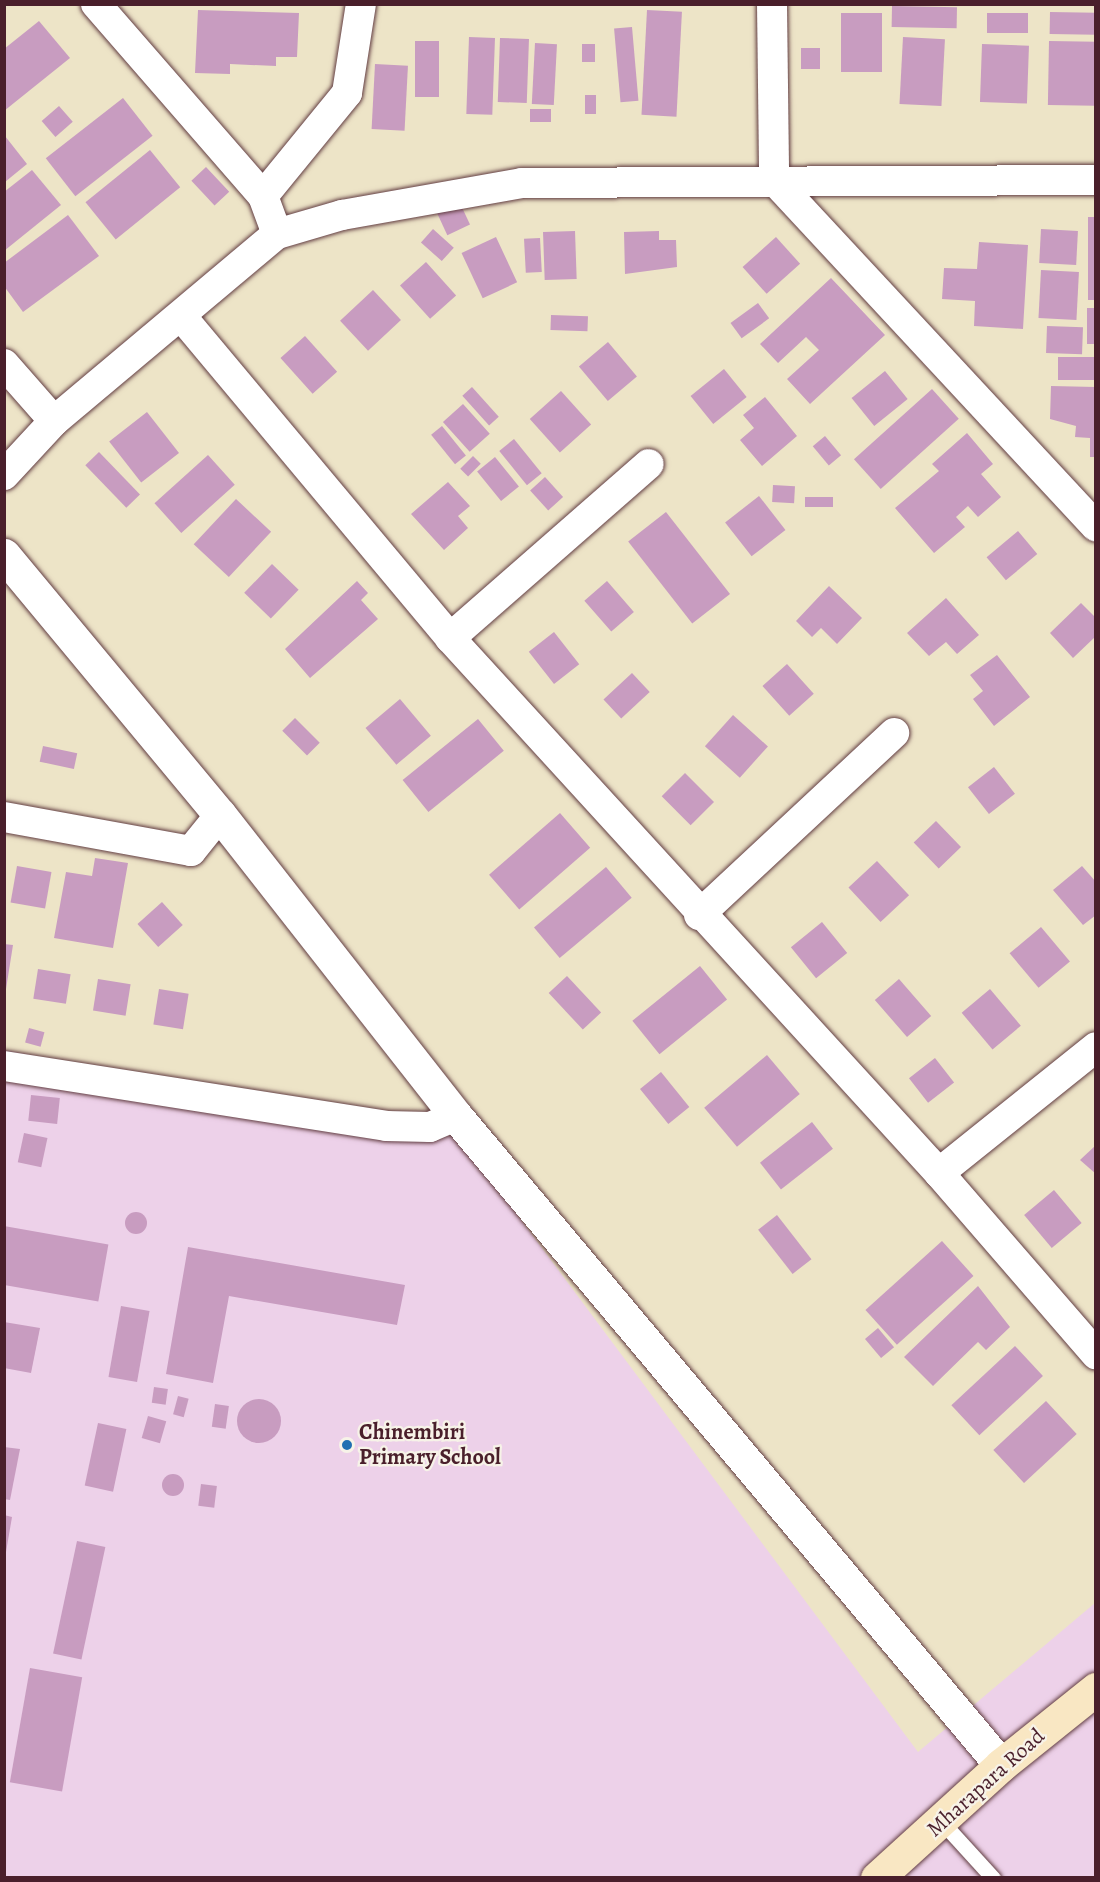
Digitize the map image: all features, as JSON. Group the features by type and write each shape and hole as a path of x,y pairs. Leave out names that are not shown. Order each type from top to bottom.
{"main road":[{"name":"Mharapara Road","path":"877,1878 942,1822 1001,1765 1095,1689"}],"street":[{"path":"96,4 263,196 277,234"},
{"path":"263,196 347,93 361,4"},
{"path":"772,4 774,180 1095,527"},
{"path":"4,475 54,421 277,234 342,215 522,183 1095,180"},
{"path":"181,316 450,638 699,915 939,1173 1095,1354"},
{"path":"4,364 54,421"},
{"path":"450,638 649,464"},
{"path":"4,555 220,815 456,1116 1001,1765"},
{"path":"699,915 894,733"},
{"path":"4,817 191,851 220,815"},
{"path":"939,1173 1095,1047"},
{"path":"4,1066 386,1126 430,1127 456,1116"}],"lane":[{"path":"942,1822 993,1878"}],"shaded area":[{"name":"Chinembiri Primary School","path":"4,1050 459,1137 918,1752 1095,1603 1095,1877 5,1877"}],"building":[{"path":"892,6 957,7 957,28 892,27"},
{"path":"198,10 299,13 297,57 276,57 276,66 230,64 230,74 195,73"},
{"path":"647,10 682,12 676,117 642,115"},
{"path":"1050,12 1096,13 1096,35 1050,34"},
{"path":"841,13 882,13 882,72 841,72"},
{"path":"987,13 1028,13 1028,33 987,33"},
{"path":"39,21 70,58 4,111 4,49"},
{"path":"632,27 638,101 621,102 614,29"},
{"path":"469,37 495,38 492,115 466,114"},
{"path":"903,37 945,39 941,106 899,104"},
{"path":"500,38 529,39 527,103 498,102"},
{"path":"415,41 439,41 439,97 415,97"},
{"path":"1049,41 1096,42 1095,106 1048,105"},
{"path":"535,43 557,44 554,105 532,104"},
{"path":"582,44 595,44 595,62 582,62"},
{"path":"982,44 1029,46 1027,104 980,102"},
{"path":"801,48 820,48 820,69 801,69"},
{"path":"375,64 408,66 405,131 372,129"},
{"path":"585,95 596,95 596,114 585,114"},
{"path":"123,98 153,136 75,196 46,158"},
{"path":"59,106 73,122 55,137 42,121"},
{"path":"530,109 551,109 551,122 530,122"},
{"path":"5,136 27,164 5,182"},
{"path":"150,150 180,187 116,240 85,202"},
{"path":"206,167 229,192 215,206 191,181"},
{"path":"32,170 61,205 4,251 4,192"},
{"path":"459,201 470,225 447,235 436,212"},
{"path":"68,215 99,256 23,312 4,286 4,263"},
{"path":"1088,217 1096,217 1096,300 1088,300"},
{"path":"433,229 454,248 442,261 421,242"},
{"path":"1041,229 1078,231 1076,265 1039,263"},
{"path":"575,231 577,279 545,280 543,232"},
{"path":"659,231 659,240 676,240 677,267 625,274 624,232"},
{"path":"496,237 517,282 483,298 462,253"},
{"path":"776,237 800,264 767,294 743,267"},
{"path":"540,238 542,272 526,273 524,239"},
{"path":"979,242 1028,245 1023,329 974,326 975,301 942,299 944,268 977,269"},
{"path":"426,262 456,295 430,319 400,285"},
{"path":"1041,270 1079,272 1076,320 1038,318"},
{"path":"831,278 885,335 810,404 787,379 819,350 806,337 778,363 760,344"},
{"path":"373,290 401,320 368,351 340,321"},
{"path":"758,303 769,318 742,338 730,323"},
{"path":"1087,308 1096,308 1096,344 1087,344"},
{"path":"551,315 588,316 587,331 550,330"},
{"path":"1047,326 1083,327 1082,354 1046,353"},
{"path":"305,336 337,372 313,394 280,358"},
{"path":"608,342 637,376 608,401 579,366"},
{"path":"1058,357 1096,357 1096,380 1058,380"},
{"path":"724,369 747,397 713,424 691,396"},
{"path":"885,371 908,399 874,426 852,398"},
{"path":"1051,386 1096,387 1096,457 1090,457 1090,438 1075,437 1076,426 1050,419"},
{"path":"472,387 499,417 489,425 462,396"},
{"path":"932,389 959,419 881,489 854,459"},
{"path":"561,391 591,424 560,453 530,419"},
{"path":"765,397 797,436 762,466 740,440 754,428 743,415"},
{"path":"463,404 490,434 470,452 443,422"},
{"path":"147,412 179,453 141,483 109,442"},
{"path":"442,426 466,456 455,464 431,435"},
{"path":"967,433 993,464 981,474 1001,497 978,517 968,506 956,517 965,527 934,553 895,508 939,471 932,464"},
{"path":"825,436 841,455 829,465 813,446"},
{"path":"514,439 542,473 527,485 499,451"},
{"path":"99,452 140,494 126,508 85,465"},
{"path":"208,455 235,485 181,533 154,503"},
{"path":"473,456 481,464 468,477 460,469"},
{"path":"495,457 519,487 501,501 477,471"},
{"path":"545,477 563,497 548,510 530,490"},
{"path":"448,482 470,506 458,516 468,528 444,550 411,514"},
{"path":"773,485 795,486 794,503 772,502"},
{"path":"759,496 785,530 752,556 725,522"},
{"path":"805,497 833,497 833,507 805,507"},
{"path":"236,499 271,532 229,577 194,544"},
{"path":"666,512 730,594 692,624 628,542"},
{"path":"1018,531 1037,554 1006,580 987,557"},
{"path":"272,564 299,590 271,618 244,593"},
{"path":"357,581 368,593 361,600 378,619 310,678 285,649"},
{"path":"607,581 634,612 611,632 584,601"},
{"path":"829,586 862,618 837,644 821,628 812,637 796,621"},
{"path":"946,598 979,635 957,654 946,642 929,656 907,633"},
{"path":"1081,603 1096,618 1096,636 1073,658 1050,633"},
{"path":"554,632 579,664 554,684 529,652"},
{"path":"997,655 1030,697 994,726 973,699 983,691 970,675"},
{"path":"787,664 814,694 789,716 762,686"},
{"path":"632,673 650,692 621,719 603,700"},
{"path":"400,699 431,736 396,765 366,728"},
{"path":"733,715 768,746 740,778 705,746"},
{"path":"295,718 320,743 307,755 282,731"},
{"path":"478,719 504,751 428,812 403,780"},
{"path":"43,746 77,753 74,769 40,762"},
{"path":"994,767 1015,794 989,814 968,787"},
{"path":"685,773 714,802 691,825 662,796"},
{"path":"560,813 590,848 519,909 489,875"},
{"path":"936,821 961,847 939,868 914,843"},
{"path":"95,858 128,863 113,948 54,938 66,872 92,876"},
{"path":"877,861 909,895 881,922 848,888"},
{"path":"17,866 51,872 45,909 11,902"},
{"path":"1082,866 1096,882 1096,915 1083,925 1053,890"},
{"path":"606,867 632,898 560,958 534,927"},
{"path":"162,902 183,925 158,947 137,924"},
{"path":"822,922 847,953 816,978 791,947"},
{"path":"1041,927 1070,961 1039,988 1010,953"},
{"path":"4,944 13,945 6,989 4,989"},
{"path":"700,966 727,999 659,1054 632,1021"},
{"path":"38,969 71,974 66,1004 33,999"},
{"path":"567,976 601,1013 583,1030 549,993"},
{"path":"98,979 131,984 126,1016 93,1011"},
{"path":"899,979 931,1016 907,1037 875,1000"},
{"path":"159,989 189,994 183,1029 153,1025"},
{"path":"990,989 1021,1026 993,1050 962,1013"},
{"path":"29,1028 44,1032 41,1047 25,1042"},
{"path":"767,1055 800,1094 737,1147 704,1108"},
{"path":"935,1058 954,1082 928,1103 909,1078"},
{"path":"661,1072 689,1107 668,1124 640,1089"},
{"path":"31,1095 60,1098 57,1124 28,1121"},
{"path":"812,1122 833,1149 781,1189 760,1163"},
{"path":"24,1133 47,1138 41,1167 18,1162"},
{"path":"1096,1145 1096,1174 1080,1160"},
{"path":"1054,1190 1082,1223 1052,1248 1024,1215"},
{"path":"136,1212 144,1215 147,1223 144,1231 136,1234 128,1231 125,1223 128,1215"},
{"path":"777,1215 811,1259 793,1274 758,1230"},
{"path":"4,1226 108,1244 98,1302 4,1285"},
{"path":"942,1241 973,1276 897,1345 865,1310"},
{"path":"188,1247 405,1285 397,1325 229,1296 213,1383 166,1374"},
{"path":"978,1286 1010,1327 986,1350 978,1342 933,1386 904,1357"},
{"path":"121,1306 150,1311 137,1382 108,1377"},
{"path":"4,1322 40,1328 31,1373 4,1368"},
{"path":"878,1328 894,1347 881,1358 865,1339"},
{"path":"1015,1346 1043,1376 979,1435 951,1405"},
{"path":"154,1387 168,1389 166,1405 152,1403"},
{"path":"178,1396 189,1399 184,1417 173,1414"},
{"path":"259,1399 275,1405 281,1421 275,1437 259,1443 243,1437 237,1421 243,1405"},
{"path":"1046,1401 1077,1434 1024,1483 993,1450"},
{"path":"215,1404 229,1406 226,1429 212,1427"},
{"path":"148,1416 166,1421 160,1443 142,1438"},
{"path":"98,1423 126,1429 113,1492 85,1486"},
{"path":"4,1447 20,1449 10,1500 4,1499"},
{"path":"173,1474 181,1477 184,1485 181,1493 173,1496 165,1493 162,1485 165,1477"},
{"path":"201,1484 217,1486 214,1508 198,1506"},
{"path":"4,1515 12,1517 6,1552 4,1552"},
{"path":"77,1541 105,1547 81,1660 53,1653"},
{"path":"30,1668 82,1677 62,1791 10,1782"}],"place":[{"name":"Chinembiri Primary School","path":"347,1445"}]}
